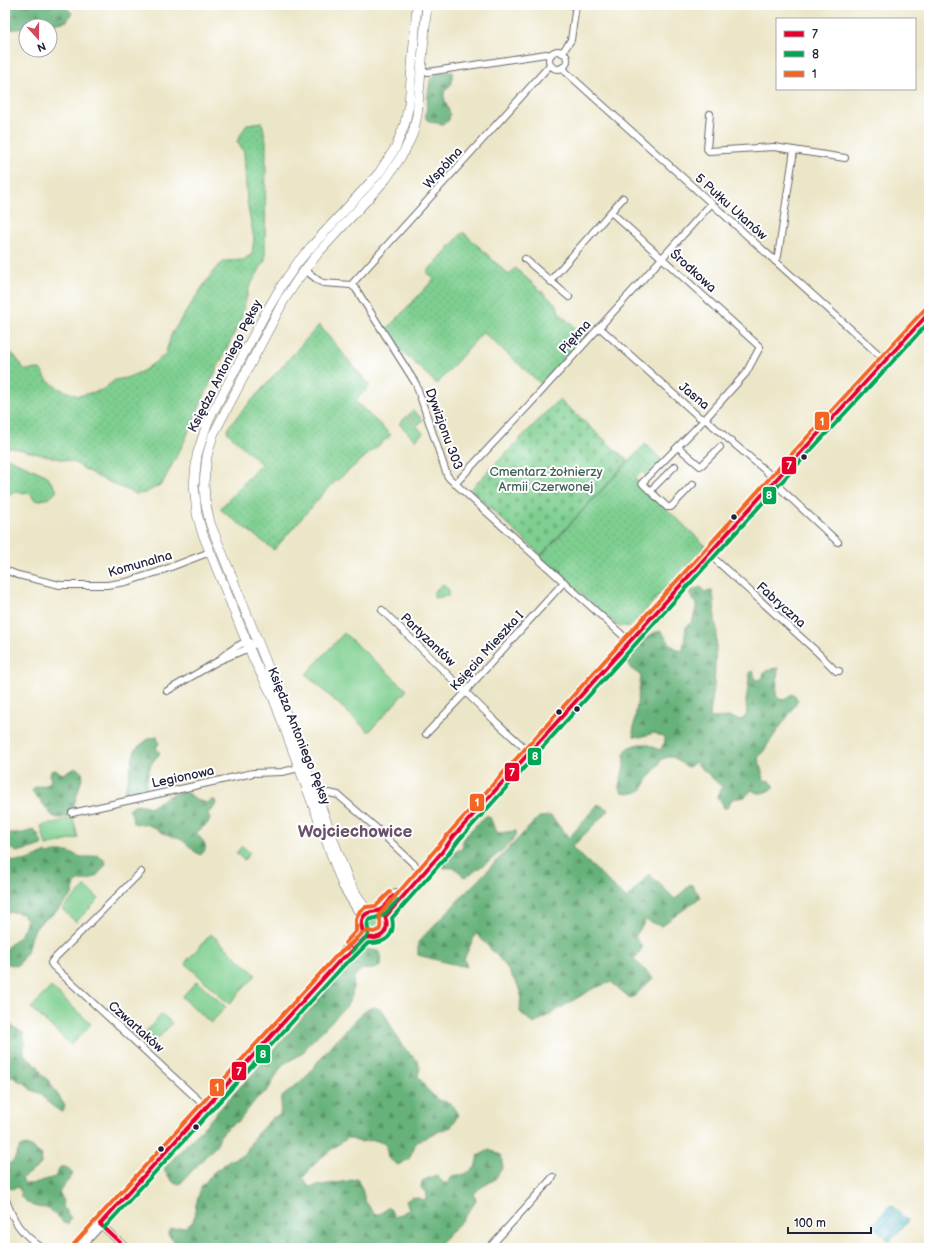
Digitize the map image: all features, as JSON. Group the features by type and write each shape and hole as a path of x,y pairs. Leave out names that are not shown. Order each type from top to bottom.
{"main road":[{"name":"Księdza Antoniego Pęksy","path":"362,919 343,886 273,698 248,645 200,525 194,492 195,465 199,446 210,419 265,314 282,285 298,262 379,173 396,147 405,123 409,104 417,5"},
{"name":"Księdza Antoniego Pęksy","path":"378,914 363,905 349,882 278,689 210,523 205,500 204,482 205,467 213,435 278,310 318,253 386,179 404,152 415,125 419,104 427,5"},
{"path":"378,914 387,926 385,932 380,937 376,938 365,934 361,926 362,919 366,914 378,914 442,852 454,836 529,752 929,313"},
{"path":"378,914 419,869 454,836"},
{"path":"78,1248 242,1069 341,959 346,951 365,934"}],"street":[{"path":"562,53 571,40 576,5"},
{"path":"557,51 562,53 566,60 563,67 557,69 550,65 549,60 551,55 557,51"},
{"path":"422,72 546,54 551,55"},
{"name":"Wspólna","path":"351,285 550,65"},
{"name":"5 Pułku Ułanów","path":"563,67 566,72 711,204 886,361"},
{"path":"710,114 708,150 734,150 769,147 845,158"},
{"path":"775,261 778,256 794,150"},
{"path":"550,281 623,198"},
{"name":"Piękna","path":"455,484 711,204"},
{"name":"Środkowa","path":"611,212 760,347 746,373 704,419"},
{"path":"525,259 569,298"},
{"path":"305,270 323,283 351,285"},
{"name":"Dywizjonu 303","path":"351,285 356,289 416,384 440,452 446,475 630,642"},
{"name":"Jasna","path":"599,327 699,417 704,419 767,472 790,498 838,542"},
{"path":"693,484 670,508 667,507 642,483 704,419"},
{"path":"678,447 700,466 720,447"},
{"path":"650,491 675,466"},
{"name":"Komunalna","path":"5,570 18,575 60,585 106,585 126,582 158,572 210,552"},
{"name":"Fabryczna","path":"709,554 836,671 839,671"},
{"name":"Księcia Mieszka I","path":"426,734 466,692 564,582"},
{"name":"Partyzantów","path":"382,610 494,720 529,752"},
{"path":"167,691 218,661 231,650 258,642"},
{"name":"Legionowa","path":"72,813 253,773 282,772 299,768"},
{"path":"317,797 329,793 338,795 374,826 419,869"},
{"name":"Czwartaków","path":"141,872 53,960 51,964 206,1107"},
{"path":"488,1248 553,1177"},
{"path":"5,1197 11,1214 18,1226 28,1238 42,1248"},
{"path":"100,1224 126,1248"}],"green space":[{"path":"5,5 63,5 72,13 67,21 58,23 58,18 18,18 18,29 5,30"},
{"path":"453,72 451,84 444,92 444,97 450,114 449,120 443,124 431,122 426,119 430,79 437,73"},
{"path":"262,122 266,141 265,260 249,288 241,319 210,383 184,442 162,484 145,493 136,494 98,477 73,462 9,447 5,450 5,350 14,355 25,370 40,369 48,381 60,389 78,396 102,390 115,380 126,378 143,371 165,355 172,333 216,268 225,261 243,260 252,254 254,239 247,202 244,153 237,141 247,124"},
{"path":"463,232 509,275 515,268 557,305 559,313 584,336 541,384 483,332 437,384 390,340 388,328 434,279 427,272"},
{"path":"319,325 370,386 355,401 391,435 328,488 274,550 220,509 261,464 227,432 229,426"},
{"name":"Cmentarz żołnierzy Armii Czerwonej","path":"559,399 628,461 541,555 470,490"},
{"path":"413,410 423,420 418,425 408,415"},
{"path":"407,416 423,433 415,440 399,424"},
{"path":"645,444 662,460 646,476 642,472 635,479 705,545 630,627 616,625 540,557"},
{"path":"5,457 46,475 57,491 50,498 36,501 29,493 14,492 5,497"},
{"path":"442,584 449,590 448,596 434,598 434,592"},
{"path":"701,587 704,592 712,591 717,629 711,718 729,717 742,720 747,714 746,701 751,671 754,672 754,676 757,680 762,679 766,671 778,668 776,695 779,699 784,700 790,695 794,694 798,700 758,758 764,780 770,781 774,785 774,788 763,793 757,793 752,790 745,797 732,799 727,808 724,808 721,801 717,798 717,795 722,787 695,762 689,767 673,757 661,760 639,792 622,792 619,786 626,750 639,744 647,744 660,750 665,742 664,737 654,733 640,737 634,736 633,732 641,676 630,668 629,662 649,636 653,633 661,631 672,646 681,651 683,650 686,627 692,622 697,605 689,594 692,590"},
{"path":"344,633 407,690 369,732 306,674"},
{"path":"157,737 159,743 156,748 159,751 159,755 150,767 145,791 133,797 125,797 124,795 135,749 150,738"},
{"path":"76,768 80,770 83,775 71,815 60,818 55,817 49,812 32,790 35,787 46,785 51,781 51,771 56,770 62,774"},
{"path":"185,792 200,801 207,803 215,800 216,804 212,810 209,811 208,814 210,818 208,823 197,832 205,844 205,850 200,855 180,839 167,835 150,826 133,823 132,815 129,809 137,804 151,807 170,795"},
{"path":"598,804 609,810 572,847 627,899 649,874 675,899 691,884 701,897 661,926 646,920 635,937 643,947 634,959 653,978 631,999 611,982 592,989 534,1024 520,1012 521,991 505,965 476,933 464,959 467,967 418,955 418,942 539,817 551,816 569,838"},
{"path":"486,816 489,816 495,829 499,833 516,831 516,835 499,853 465,877 456,869 444,868 441,865 444,859 456,850 461,850 463,841 467,835"},
{"path":"73,818 78,838 46,846 41,826"},
{"path":"33,830 38,834 42,844 40,846 17,852 8,847 5,849 5,833 23,833"},
{"path":"242,846 250,853 244,860 236,853"},
{"path":"46,852 48,854 55,852 68,852 81,857 98,855 103,858 106,863 96,876 89,880 80,880 75,884 72,895 56,912 42,921 31,936 27,952 17,966 8,964 5,960 5,949 22,932 26,923 26,918 17,912 5,914 5,858 21,861 31,859"},
{"path":"86,886 99,899 76,922 62,909"},
{"path":"374,917 380,919 382,925 380,931 374,933 368,931 366,925 368,919"},
{"path":"211,934 256,975 229,1004 185,963"},
{"path":"368,949 380,952 381,964 373,969 362,969 354,977 352,996 346,1007 308,1045 303,1053 282,1065 268,1090 257,1098 239,1121 229,1126 220,1136 216,1146 180,1184 173,1182 165,1172 165,1167 201,1130 362,952"},
{"path":"197,981 226,1007 211,1023 182,997"},
{"path":"51,987 91,1024 71,1045 31,1008"},
{"path":"375,1007 383,1011 402,1046 416,1059 420,1068 418,1076 425,1087 438,1100 451,1103 458,1115 451,1127 432,1134 416,1143 409,1159 398,1165 388,1158 386,1144 374,1140 360,1142 348,1138 335,1146 313,1166 303,1178 309,1187 357,1179 362,1189 365,1201 375,1215 382,1213 388,1207 394,1217 409,1209 406,1201 413,1197 425,1200 427,1194 421,1188 422,1181 436,1175 444,1183 448,1183 452,1176 465,1174 475,1168 478,1156 489,1150 501,1155 503,1167 494,1180 480,1188 474,1194 476,1201 462,1221 435,1248 177,1248 168,1235 171,1229 186,1227 193,1222 201,1187 214,1172 229,1161 245,1154 254,1137 272,1118 280,1115 282,1097 305,1078 328,1049 358,1017 368,1009"},
{"path":"162,1014 172,1023 153,1044 143,1035"},
{"path":"5,1018 6,1022 23,1033 25,1041 24,1054 38,1066 42,1075 49,1081 65,1106 63,1112 45,1099 42,1094 31,1090 25,1083 5,1072"},
{"path":"26,1145 42,1155 41,1164 22,1178 24,1183 31,1184 55,1177 60,1167 66,1167 73,1173 59,1193 64,1201 62,1206 71,1218 68,1224 63,1223 48,1208 36,1207 28,1203 21,1197 18,1187 11,1189 7,1185 9,1164 14,1160 20,1147"}],"water":[{"path":"891,1205 896,1209 878,1230 872,1225"},
{"path":"897,1210 902,1215 883,1236 878,1231"},
{"path":"903,1216 908,1221 890,1241 885,1237"}],"transit line":[{"name":"1","path":"74,1244 337,955 362,933 379,930 381,926 380,914 450,832 768,480 925,309"},
{"name":"7","path":"100,1224 341,959 348,955 365,938 379,937 384,933 387,924 385,917 442,852 454,836 772,484 929,313"},
{"name":"8","path":"104,1228 345,964 368,943 379,942 388,938 392,930 392,918 447,856 459,840 776,488 929,322"},
{"name":"1","path":"345,943 356,931 356,919 360,911 366,907 376,906 390,892"},
{"name":"7","path":"348,948 363,932 363,917 368,913 382,909 393,896"},
{"name":"8","path":"352,952 368,935 367,924 369,920 384,915 398,900"},
{"name":"7","path":"100,1224 126,1248"}],"district":[{"name":"Wojciechowice","path":"355,832"}]}
